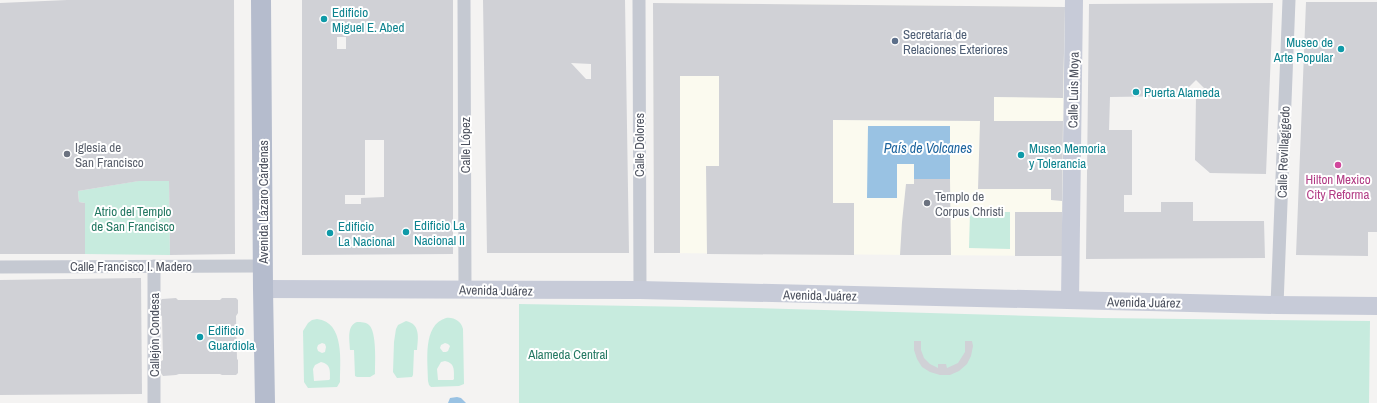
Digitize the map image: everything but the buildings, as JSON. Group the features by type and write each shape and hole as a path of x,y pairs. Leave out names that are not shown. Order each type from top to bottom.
{"main road":[{"name":"Avenida Lázaro Cárdenas","path":"261,0 265,403"},
{"name":"Calle Luis Moya","path":"1070,300 1074,0"},
{"name":"Avenida Juárez","path":"263,289 640,290 1377,306"}],"street":[{"name":"Calle López","path":"464,0 465,289"},
{"name":"Calle Dolores","path":"639,0 640,290"},
{"name":"Calle Revillagigedo","path":"1277,305 1289,0"},
{"name":"Callejón Condesa","path":"154,266 154,403"},
{"name":"Calle Francisco I. Madero","path":"0,267 263,266"}],"shaded area":[{"path":"653,3 1065,7 1062,256 654,253"}],"green space":[{"name":"Atrio del Templo de San Francisco","path":"138,181 169,181 170,255 85,254 85,203 79,202 78,191"},
{"path":"970,212 1010,212 1010,249 969,248"},
{"name":"Alameda Central","path":"519,304 753,308 1101,318 1370,321 1369,403 519,403"},
{"path":"446,318 452,318 459,322 463,329 464,384 459,386 431,387 429,385 427,364 428,345 433,328 438,322","holes":["445,343 450,346 448,351 443,352 440,348 441,345","445,361 451,363 453,367 453,380 438,380 437,369 441,362"]},
{"path":"317,319 326,322 332,327 337,335 340,354 340,382 337,387 308,388 304,382 303,331 312,320","holes":["322,343 325,344 326,347 325,352 322,353 318,351 317,348 318,345","321,362 327,364 330,371 330,379 314,381 313,369 315,365"]},
{"path":"406,321 414,325 418,332 417,350 414,350 412,377 397,378 393,372 396,329 398,325"},
{"path":"357,322 368,324 372,329 375,348 375,374 370,377 355,376 354,350 350,350 349,334 351,327"}],"water":[{"name":"País de Volcanes","path":"868,126 950,126 950,179 914,179 914,164 897,164 897,198 867,198"},
{"path":"450,398 461,398 466,403 448,403"}],"place":[{"name":"Edificio Miguel E. Abed","path":"324,19"},
{"name":"Secretaría de Relaciones Exteriores","path":"895,41"},
{"name":"Museo de Arte Popular","path":"1341,49"},
{"name":"Puerta Alameda","path":"1136,92"},
{"name":"Iglesia de San Francisco","path":"67,154"},
{"name":"Museo Memoria y Tolerancia","path":"1021,155"},
{"name":"Hilton Mexico City Reforma","path":"1338,165"},
{"name":"Templo de Corpus Christi","path":"927,203"},
{"name":"Edificio La Nacional II","path":"406,232"},
{"name":"Edificio La Nacional","path":"330,233"},
{"name":"Edificio Guardiola","path":"200,337"}]}
